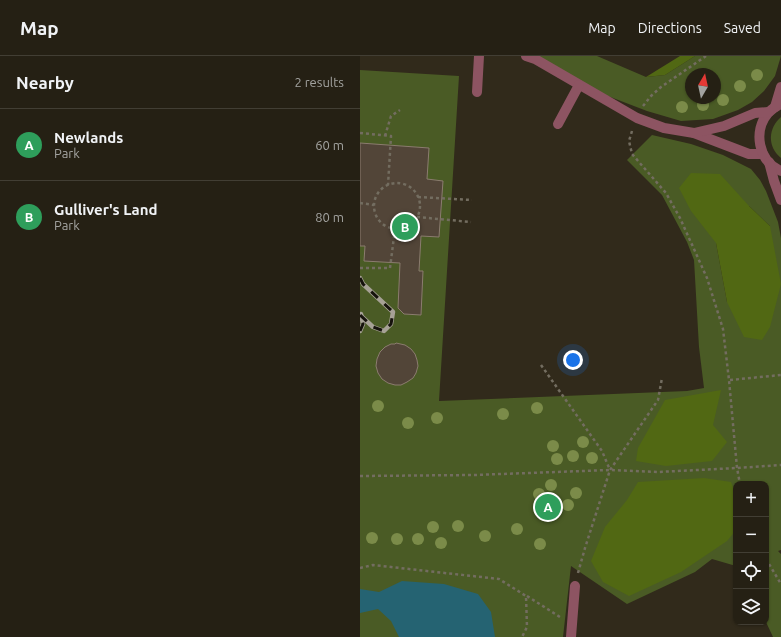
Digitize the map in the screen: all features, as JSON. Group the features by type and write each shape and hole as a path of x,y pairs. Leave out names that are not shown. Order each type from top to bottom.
{"street":[{"path":"478,92 479,56"},
{"path":"532,57 637,118 664,128 694,133 749,154 766,158 781,171"},
{"path":"558,124 579,84"},
{"path":"781,87 775,108 764,120 760,128 759,137 760,146 766,158 781,200"},
{"path":"694,133 724,126 755,113 775,108"},
{"path":"571,637 575,586"}],"path":[{"path":"641,110 651,96 706,56"},
{"path":"385,136 391,116 400,110"},
{"path":"633,127 629,141 632,154 666,193 680,218 707,278 722,329 730,380 737,468 739,481"},
{"path":"360,133 391,136 388,185"},
{"path":"400,183 408,186 414,190 418,197 420,204 417,217 412,223 405,227 395,229 390,228 378,219 375,212 374,204 376,197 380,191 388,185 400,183"},
{"path":"418,197 472,200"},
{"path":"360,204 374,204"},
{"path":"417,217 471,222"},
{"path":"360,268 390,268 395,229"},
{"path":"542,365 602,451 610,470"},
{"path":"730,380 781,375"},
{"path":"575,586 585,548 610,470 658,400 662,378"},
{"path":"360,476 474,476 610,470 658,472 781,465"},
{"path":"769,564 781,584"},
{"path":"360,568 373,565 499,579 572,626"},
{"path":"522,637 527,627 526,596"}],"green space":[{"path":"526,56 597,56 646,77 665,75 695,56 781,56 775,76 764,91 752,102 738,110 713,119 681,121 647,111 579,85"},
{"path":"680,56 695,56 665,75 646,77"},
{"path":"360,70 459,76 439,401 687,391 704,388 699,347 694,260 687,242 662,195 627,160 652,135 691,144 723,155 751,169 760,180 766,191 778,222 781,238 781,550 778,551 781,554 781,637 773,637 767,625 769,625 769,481 733,481 733,565 712,559 695,572 627,604 571,566 563,637 360,637","holes":["749,206 770,226 727,302 716,243"]},
{"path":"781,117 781,158 776,154 773,148 771,138 774,126"},
{"path":"691,173 720,174 749,206 770,226 781,284 770,327 762,340 744,337 727,302 716,243 691,211 679,188"},
{"path":"721,390 713,425 727,442 712,461 666,466 636,461 638,448 665,400"},
{"path":"704,478 731,482 733,487 733,534 727,541 681,572 629,596 603,582 591,561 605,527 627,500 638,482"}],"water":[{"path":"402,581 444,584 478,594 491,612 495,637 399,637 391,621 378,609 360,613 360,589 379,592"}],"building":[{"path":"360,143 429,148 427,179 443,181 439,237 421,236 419,271 423,271 421,315 404,314 398,308 400,263 364,261 365,246 360,246"},
{"path":"396,343 405,345 411,349 415,354 418,366 413,378 401,385 388,383 382,379 376,366 380,352 385,347"}],"railway":[{"path":"360,278 363,284 393,312 391,324 384,331 373,327 360,315"},
{"path":"360,331 363,324 361,314"}],"place":[{"name":"Gulliver's Land","path":"405,227"},
{"name":"Newlands","path":"548,507"}]}
